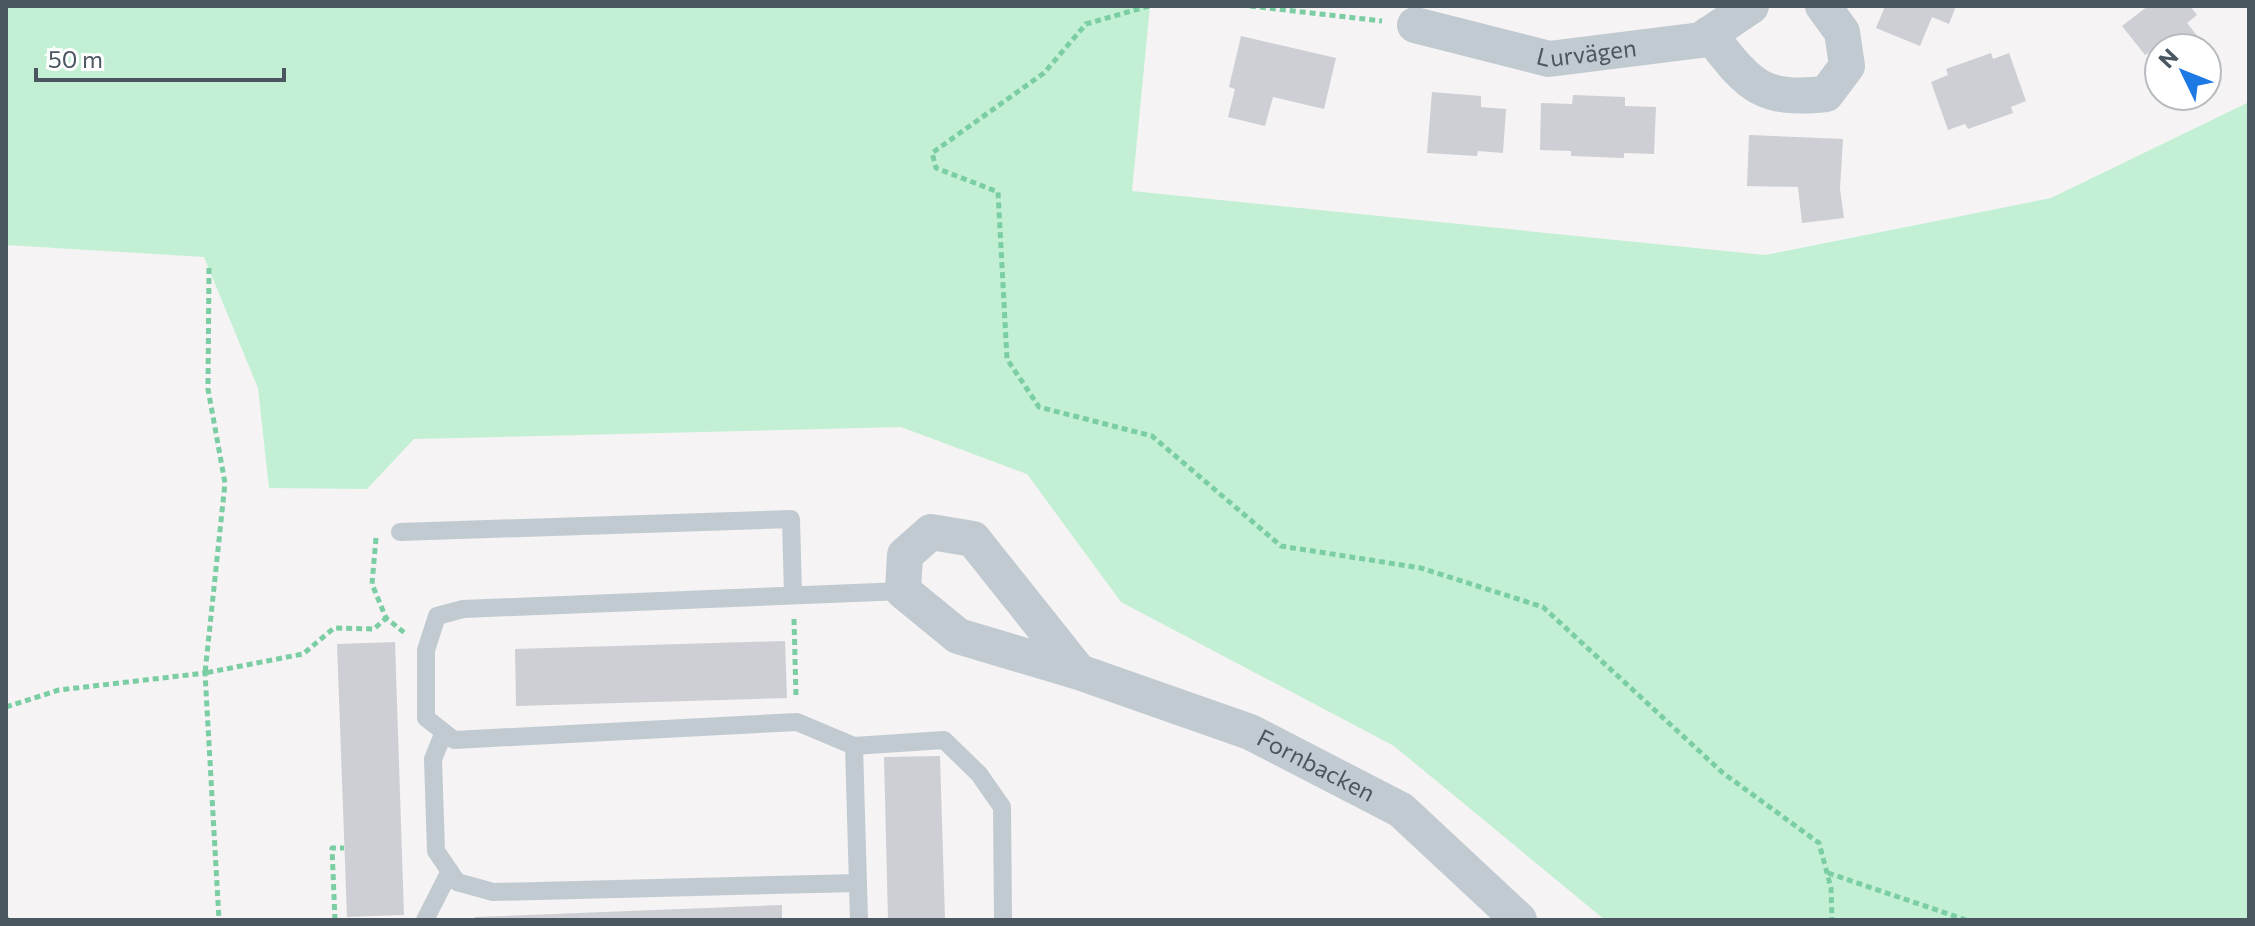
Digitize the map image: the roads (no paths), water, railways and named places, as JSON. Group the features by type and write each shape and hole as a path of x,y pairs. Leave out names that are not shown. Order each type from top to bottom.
{"street":[{"name":"Lurvägen","path":"1415,25 1549,59 1701,40 1751,6"},
{"path":"1709,34 1747,81 1788,98 1826,94 1847,66 1842,32 1823,6"},
{"path":"903,591 905,555 931,532 973,539 1079,672"},
{"name":"Fornbacken","path":"903,591 958,636 1079,672 1250,732 1401,810 1519,920"}],"lane":[{"path":"400,532 791,519 793,594"},
{"path":"903,591 463,609 437,616 426,650 426,718 454,740 797,722 854,746 944,740 979,774 1002,807 1003,920"},
{"path":"444,732 433,759 436,851 457,882 493,892 858,883"},
{"path":"854,746 859,920"},
{"path":"425,920 450,871"}]}
